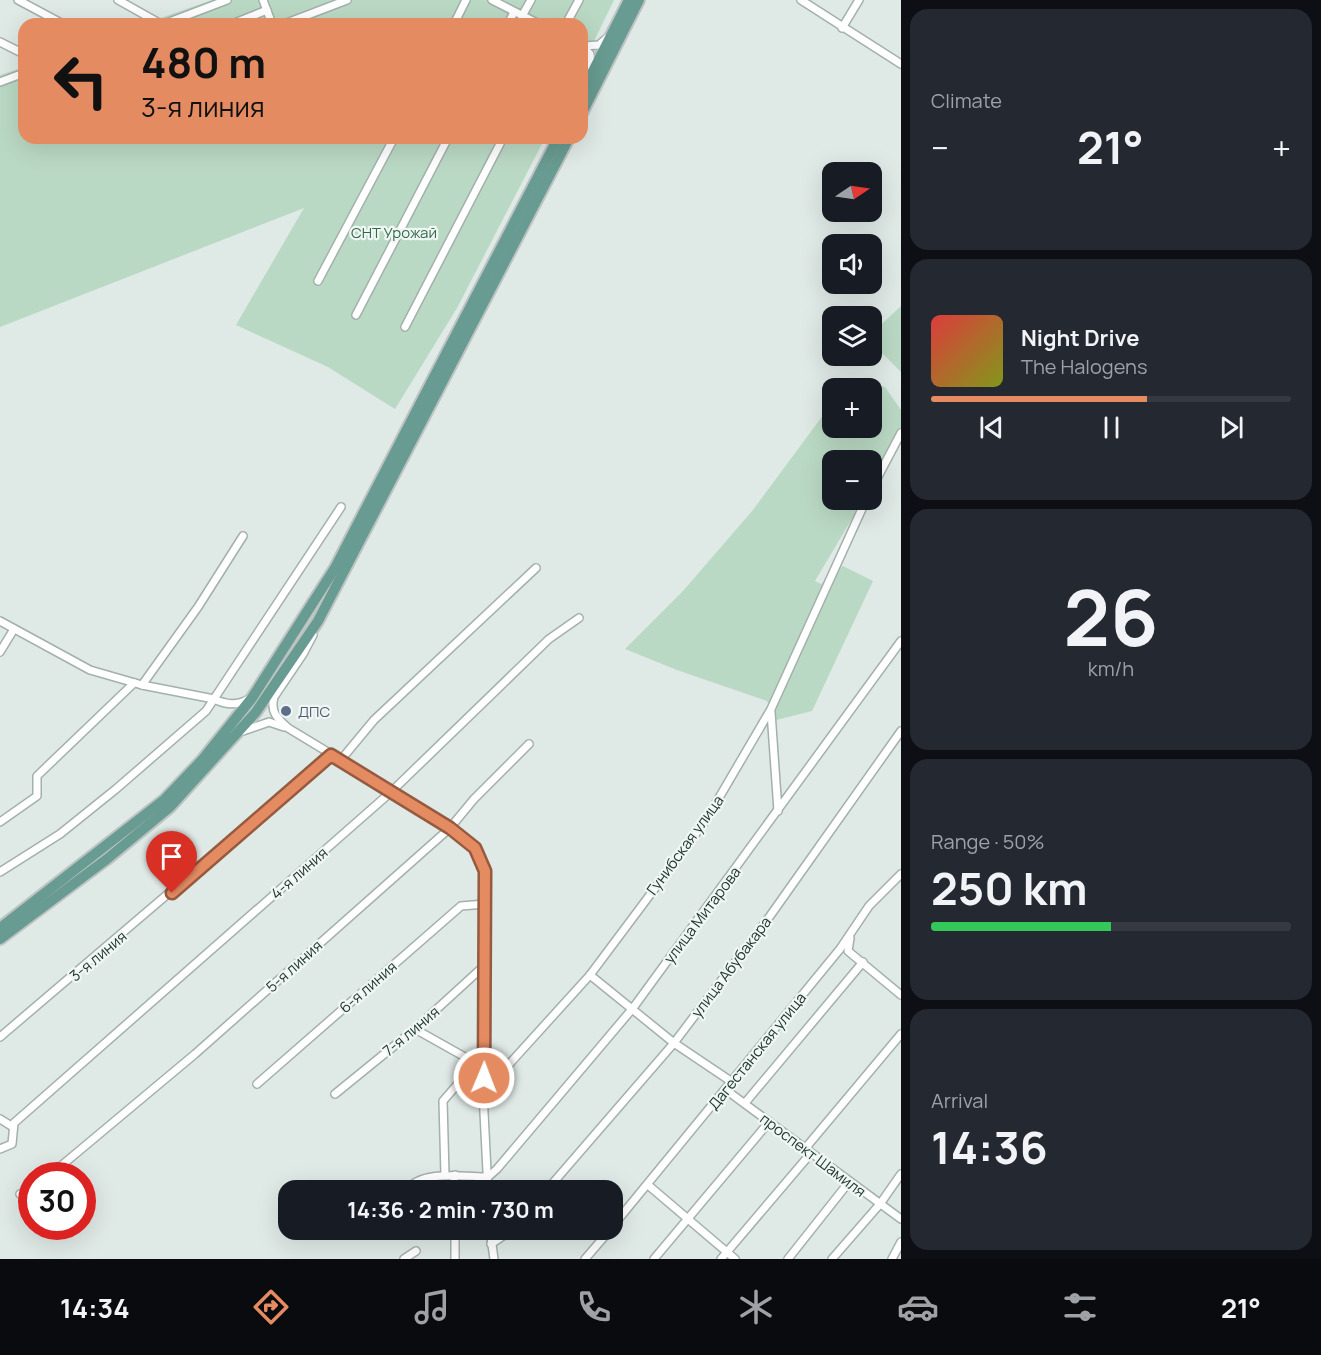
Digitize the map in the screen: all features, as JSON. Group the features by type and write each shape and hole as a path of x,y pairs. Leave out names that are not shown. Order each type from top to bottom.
{"main road":[{"path":"588,82 629,0"},
{"path":"588,100 639,0"},
{"path":"0,928 164,800 252,698 335,568 555,144"},
{"path":"0,939 107,859 170,807 241,732 318,621 566,144"}],"street":[{"path":"18,0 52,18"},
{"path":"118,0 152,18"},
{"path":"179,18 226,0"},
{"path":"263,0 270,18"},
{"path":"300,18 347,0"},
{"path":"457,18 466,0"},
{"path":"492,0 526,18"},
{"path":"522,16 531,0"},
{"path":"569,18 579,0"},
{"path":"801,0 842,28 900,61"},
{"path":"842,28 859,0"},
{"path":"246,18 267,10"},
{"path":"511,18 514,12"},
{"path":"588,46 599,45 613,32"},
{"path":"0,42 18,51"},
{"path":"588,54 591,58 590,78"},
{"path":"0,82 18,75"},
{"path":"318,281 391,144"},
{"path":"356,315 445,144"},
{"path":"405,327 500,144"},
{"path":"882,469 901,433"},
{"path":"0,872 60,834 206,711 341,507"},
{"name":"Гунибская улица","path":"483,1093 590,975 706,820 771,709 861,510"},
{"path":"142,685 198,607 243,536"},
{"path":"340,761 374,720 536,568"},
{"name":"4-я линия","path":"0,1149 12,1144 14,1125 391,792 549,639 579,618"},
{"path":"0,621 90,670 142,685 214,699 224,704 230,712 230,726"},
{"path":"318,621 309,645 274,697 272,705 276,716 288,728 450,828 475,848 485,871 486,965 483,1093 488,1177 445,1175 424,1180"},
{"path":"0,652 14,629"},
{"name":"улица Митарова","path":"488,1177 633,1008 901,641"},
{"path":"0,822 37,796 37,776 134,683"},
{"path":"224,704 243,703 252,698"},
{"path":"771,709 778,812"},
{"path":"241,732 251,726 269,722 288,728"},
{"name":"улица Абубакара","path":"556,1180 674,1043 770,916 901,731"},
{"name":"5-я линия","path":"66,1162 195,1054 450,828 474,799 529,744"},
{"name":"3-я линия","path":"0,1037 331,755"},
{"name":"Дагестанская улица","path":"623,1215 840,949 869,906 901,874"},
{"name":"6-я линия","path":"257,1084 461,906 485,904"},
{"path":"854,927 849,951 901,994"},
{"path":"746,1103 863,962"},
{"name":"7-я линия","path":"335,1094 415,1029 486,965"},
{"path":"590,975 674,1043 732,1082"},
{"path":"415,1029 472,1061 484,1063"},
{"path":"724,1256 806,1159 809,1152 808,1145 901,1034"},
{"path":"445,1175 443,1101 469,1071 472,1061"},
{"name":"проспект Шамиля","path":"726,1089 901,1219"},
{"path":"0,1119 14,1125"},
{"path":"654,1259 769,1122"},
{"path":"832,1259 880,1204 901,1174"},
{"path":"454,1180 455,1175"},
{"path":"788,1259 849,1182"},
{"path":"648,1185 688,1219 724,1256 735,1259"},
{"path":"455,1240 455,1259"},
{"path":"491,1240 494,1259"},
{"path":"491,1244 497,1240"},
{"name":"Дагестанская улица","path":"585,1259 601,1240"},
{"path":"892,1259 901,1242"},
{"path":"404,1259 416,1251"}],"green space":[{"path":"212,0 614,0 588,54 588,18 161,18"},
{"name":"СНТ Урожай","path":"18,69 18,144 542,144 457,308 395,409 328,367 236,325 304,208 0,327 0,75"},
{"path":"901,306 901,372 882,353 882,324"},
{"path":"882,386 885,387 901,410 901,427 882,464 882,450 822,450 822,510 857,510 815,581 821,584 843,566 873,581 812,711 776,720 767,701 677,670 625,649 683,591 753,510 822,417 822,438 882,438"}],"place":[{"name":"ДПС","path":"286,711"}],"route":[{"path":"172,893 331,755 430,814 475,848 481,858 485,871 484,1078"}]}
